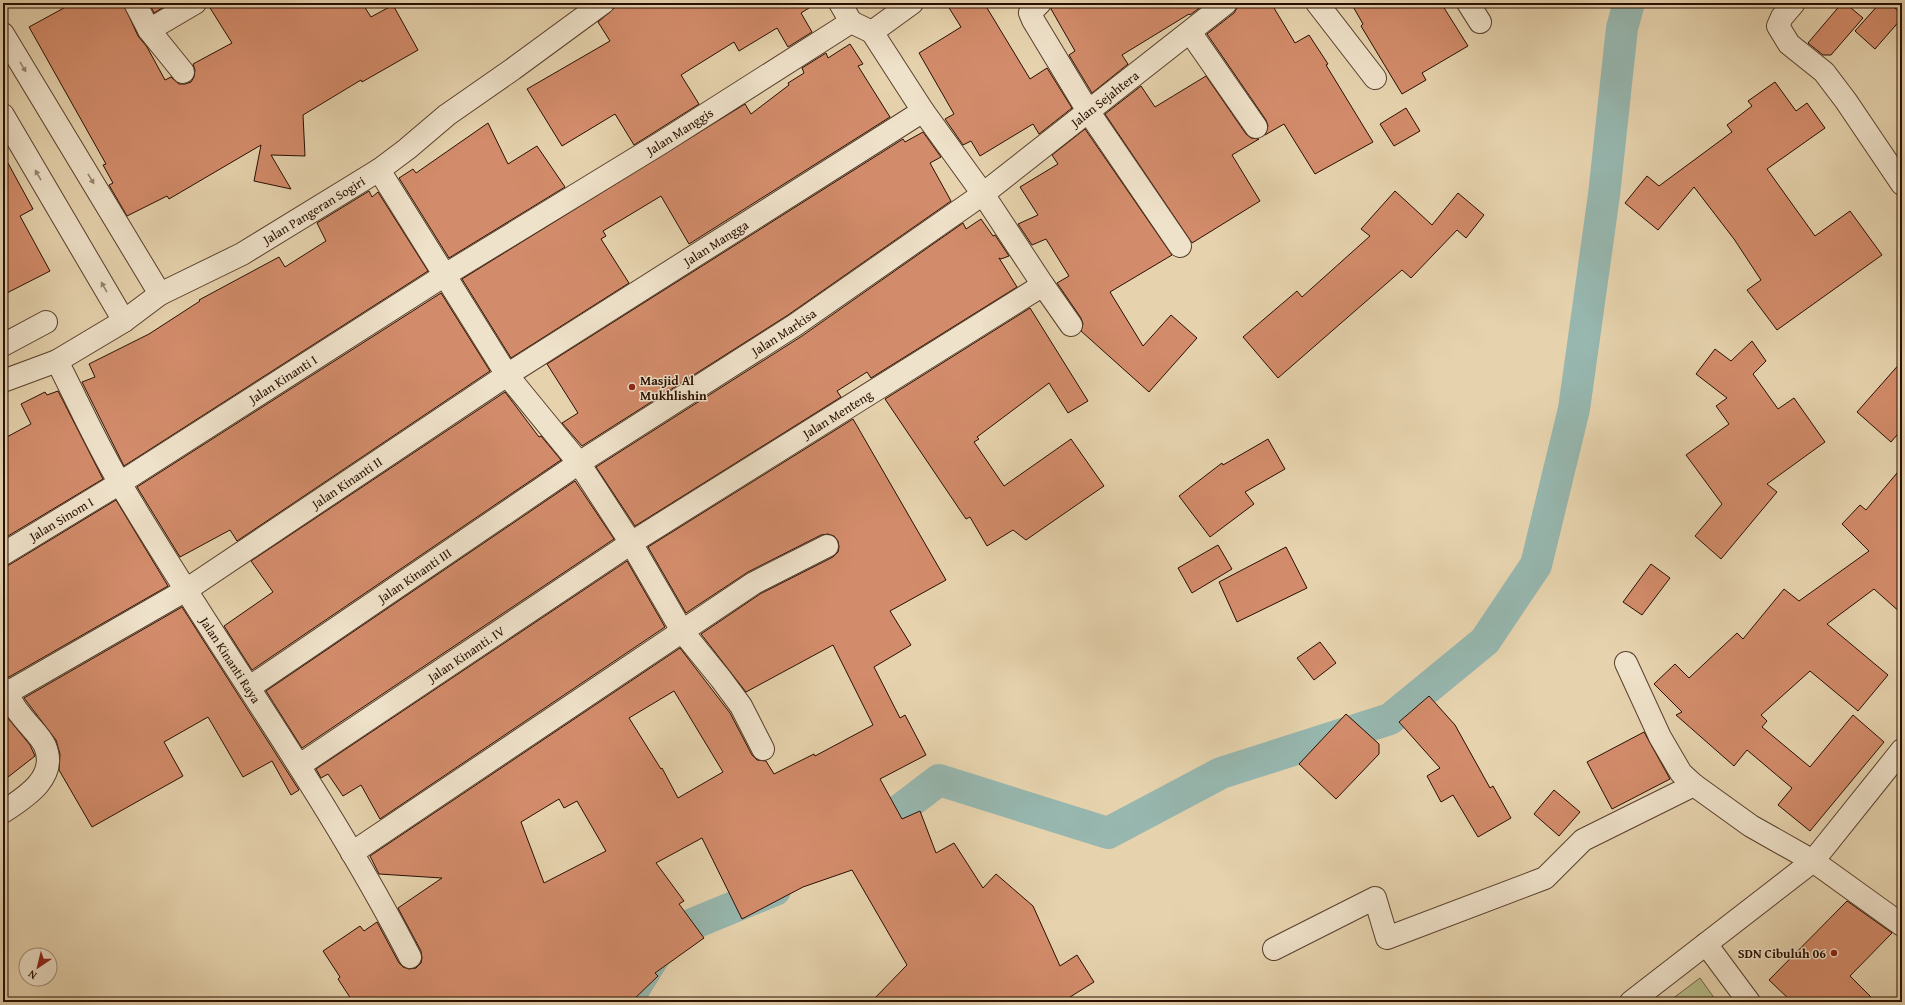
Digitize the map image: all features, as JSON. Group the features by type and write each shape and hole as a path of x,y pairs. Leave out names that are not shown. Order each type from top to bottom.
{"street":[{"path":"136,3 149,30 183,72"},
{"path":"149,30 195,3"},
{"name":"Jalan Pangeran Sogiri","path":"3,381 57,361 124,321 160,294 242,254 378,170 407,149 446,115 513,69 603,3"},
{"path":"840,3 851,22 872,32 923,110 983,194 1071,325"},
{"path":"872,32 912,3"},
{"name":"Jalan Sejahtera","path":"983,194 1226,3"},
{"path":"1317,3 1375,78"},
{"path":"1468,3 1480,22"},
{"path":"1794,3 1782,17 1778,26 1789,44 1824,72 1846,101 1902,184"},
{"path":"1031,6 1088,111 1180,246"},
{"name":"Jalan Manggis","path":"445,275 661,143 851,22"},
{"path":"1190,32 1256,127"},
{"path":"3,34 160,294"},
{"name":"Jalan Mangga","path":"507,375 923,110"},
{"path":"3,115 124,321"},
{"path":"378,170 507,375 579,463 631,543 682,631 741,706 763,749"},
{"name":"Jalan Markisa","path":"579,463 795,325 983,194"},
{"name":"Jalan Kinanti I","path":"120,483 445,275"},
{"name":"Jalan Menteng","path":"631,543 1043,285"},
{"path":"3,345 46,322"},
{"name":"Jalan Kinanti Raya","path":"57,361 120,483 186,590 300,765 385,908 410,957"},
{"name":"Jalan Kinanti II","path":"5,691 186,590 507,375"},
{"name":"Jalan Kinanti III","path":"250,687 579,463"},
{"name":"Jalan Sinom I","path":"3,554 120,483"},
{"name":"Jalan Kinanti. IV","path":"300,765 631,543"},
{"path":"352,853 754,582 827,546"},
{"path":"1626,663 1660,737 1681,773 1694,785 1751,826 1813,861 1902,925"},
{"path":"3,812 23,799 40,782 47,772 49,760 44,744 18,712 5,691"},
{"path":"1631,1002 1813,861 1902,750"},
{"path":"1274,949 1375,898 1387,938 1545,878 1583,840 1694,785"},
{"path":"1706,944 1749,1002"}],"green space":[{"path":"1700,978 1717,1002 1668,1002"}],"building":[{"path":"73,3 123,3 138,36 147,47 165,80 171,77 179,84 191,82 194,77 195,70 193,64 232,43 207,3 362,3 371,17 393,5 418,50 362,82 361,80 303,115 305,156 271,155 291,189 254,181 261,145 169,199 167,196 127,216 109,185 113,183 103,165 106,164 29,27"},
{"path":"149,3 170,3 154,13"},
{"path":"620,3 817,3 801,13 812,32 788,47 777,28 739,51 734,42 681,75 699,104 634,145 615,114 562,146 527,89 610,41 598,22"},
{"path":"946,3 984,3 1030,79 1047,68 1072,108 1039,134 1033,124 980,156 971,141 963,145 945,119 954,114 919,53 961,27"},
{"path":"1052,3 1206,3 1190,15 1189,14 1122,55 1128,64 1092,93 1069,55 1075,51 1051,9"},
{"path":"1238,3 1271,3 1295,43 1309,35 1328,64 1326,65 1373,142 1315,174 1284,124 1265,135 1268,126 1266,120 1207,34 1234,13"},
{"path":"1351,3 1441,3 1468,46 1422,73 1426,80 1402,94 1361,26 1363,24"},
{"path":"1842,3 1845,3 1863,18 1831,55 1823,55 1808,43"},
{"path":"1880,3 1889,3 1902,14 1902,18 1875,49 1855,31"},
{"path":"850,44 863,64 858,66 890,117 689,244 661,196 603,231 606,236 601,239 629,283 511,358 462,279 745,104 751,114 789,85 788,83 804,73 802,68 826,53 828,58"},
{"path":"1206,76 1246,134 1251,138 1259,139 1232,155 1260,201 1192,243 1105,114 1141,86 1155,107"},
{"path":"1775,82 1796,111 1807,103 1825,128 1767,169 1815,236 1850,211 1882,255 1777,330 1747,290 1761,280 1734,239 1694,187 1658,230 1625,203 1647,176 1659,186 1732,132 1727,125 1752,106 1748,101"},
{"path":"1406,108 1420,131 1394,146 1380,124"},
{"path":"488,123 508,164 537,146 565,187 449,258 399,178 413,169 416,173"},
{"path":"1085,129 1172,255 1110,292 1143,346 1171,315 1197,338 1149,392 1081,331 1083,324 1081,318 1057,283 1069,276 1046,239 1032,245 1018,224 1038,215 1020,187 1058,164 1052,155"},
{"path":"923,132 941,157 930,163 951,201 788,315 582,446 562,423 578,413 547,364 903,139 905,142"},
{"path":"3,154 33,209 20,216 50,271 3,295"},
{"path":"369,191 372,197 378,192 428,271 124,466 82,382 95,377 89,364 149,334 200,301 199,300 279,257 285,267 326,241 317,223"},
{"path":"1395,191 1432,225 1458,193 1484,215 1466,238 1457,230 1411,278 1402,270 1278,378 1243,337 1297,291 1302,297 1370,236 1361,229"},
{"path":"981,219 993,236 995,235 1009,256 1001,259 999,258 1017,287 871,378 867,372 837,391 841,397 635,526 596,467 802,336 963,223 966,229"},
{"path":"441,293 490,371 237,541 230,530 180,557 137,487"},
{"path":"1030,308 1088,401 1068,413 1049,383 977,437 979,439 974,442 1004,486 1071,439 1104,486 1026,540 1013,530 987,546 970,517 966,519 885,399"},
{"path":"1752,341 1766,361 1753,374 1778,409 1794,398 1825,442 1767,484 1777,492 1721,559 1695,536 1722,504 1686,455 1729,424 1716,406 1727,398 1696,374 1715,349 1731,361"},
{"path":"1902,361 1902,429 1891,442 1857,412"},
{"path":"58,391 103,479 3,539 3,439 31,424 21,404 45,392 47,395"},
{"path":"505,392 539,437 541,436 561,460 252,670 224,626 273,592 251,561"},
{"path":"853,419 946,580 890,611 911,645 874,667 900,718 905,715 926,755 880,779 902,819 920,811 936,853 954,843 983,888 996,874 1033,906 1060,966 1077,955 1094,982 1062,1002 871,1002 907,965 852,870 803,887 742,919 702,838 656,863 684,901 679,904 704,938 655,973 658,976 631,1002 353,1002 338,979 340,977 323,951 360,926 364,931 377,922 399,963 403,967 409,969 416,968 421,963 421,951 398,908 442,878 379,874 370,856 680,648 730,713 752,755 757,760 766,761 774,774 814,754 815,756 873,725 833,645 746,692 701,634 760,594 833,557 838,552 839,547 838,541 834,536 828,534 821,535 748,572 686,613 648,547","holes":["674,691 723,772 678,798 662,768 661,769 629,718","559,799 564,808 577,801 606,851 544,883 521,822"]},
{"path":"1268,439 1285,469 1245,492 1254,504 1210,537 1179,496 1222,463 1223,465"},
{"path":"1902,467 1902,614 1874,589 1827,624 1888,675 1858,711 1810,671 1761,715 1767,721 1762,727 1810,767 1853,715 1884,742 1810,831 1778,805 1792,788 1747,750 1734,766 1676,715 1682,712 1654,684 1675,664 1689,678 1737,633 1743,639 1784,589 1799,601 1869,551 1842,524 1860,505 1866,510"},
{"path":"575,481 614,539 302,748 266,691"},
{"path":"116,500 168,586 9,677 3,676 3,566 9,565"},
{"path":"1218,545 1232,569 1192,593 1178,568"},
{"path":"1286,547 1307,588 1237,622 1219,582"},
{"path":"627,561 665,627 380,819 361,785 343,796 328,774 321,778 316,769"},
{"path":"1651,564 1670,578 1642,615 1623,602"},
{"path":"182,607 299,790 291,795 272,761 243,777 208,717 164,742 183,776 92,827 59,770 60,754 56,740 24,698"},
{"path":"1320,642 1336,663 1314,680 1297,658"},
{"path":"1429,696 1455,725 1490,788 1493,786 1511,818 1478,837 1453,795 1441,802 1427,776 1440,768 1399,722"},
{"path":"3,712 30,745 35,756 3,781"},
{"path":"1346,714 1379,744 1379,754 1336,799 1299,764"},
{"path":"1644,732 1670,779 1612,809 1587,762"},
{"path":"1554,790 1580,812 1559,836 1534,814"},
{"name":"SDN Cibuluh 06","path":"1847,901 1892,933 1850,976 1876,1002 1792,1002 1769,980"}],"waterway":[{"path":"863,838 939,780 1108,833 1221,773 1390,719 1485,641 1536,565 1574,409 1604,195 1622,28 1629,3"},
{"path":"626,1002 668,934 775,890"}],"place":[{"name":"Masjid Al Mukhlishin","path":"632,387"},
{"name":"SDN Cibuluh 06","path":"1834,953"}]}
